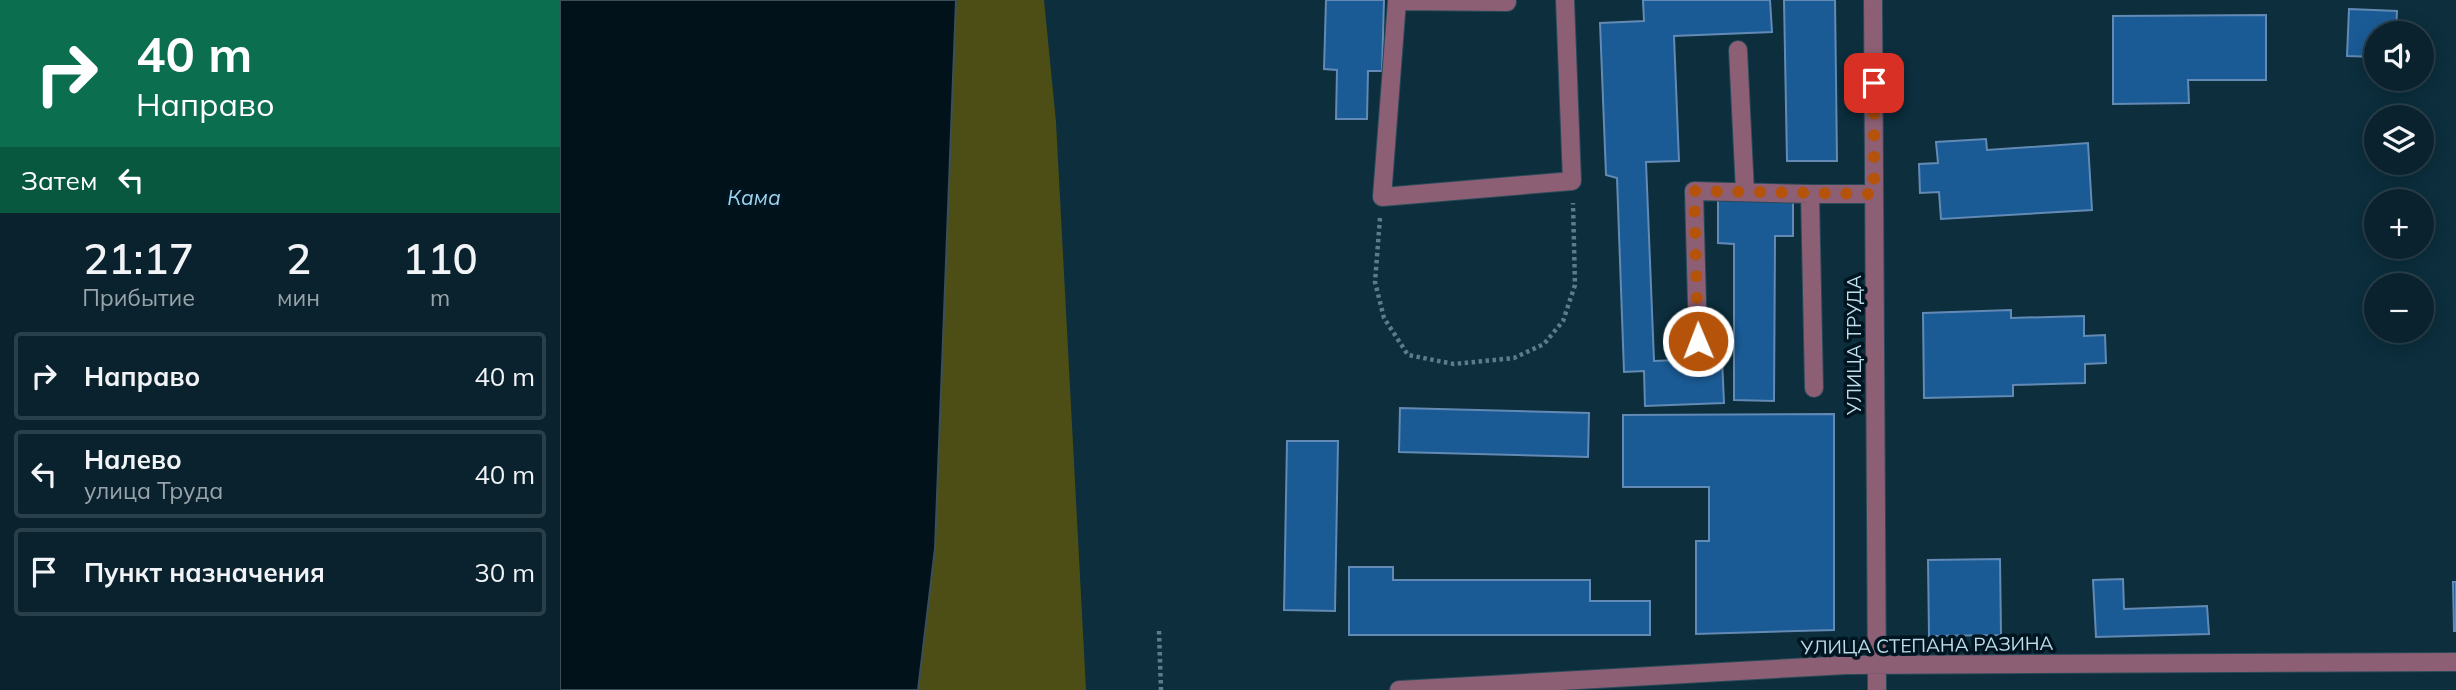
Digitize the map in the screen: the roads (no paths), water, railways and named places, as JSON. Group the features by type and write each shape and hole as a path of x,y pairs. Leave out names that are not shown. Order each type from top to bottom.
{"street":[{"path":"1507,2 1397,1 1382,197 1572,181 1565,0"},
{"name":"УЛИЦА ТРУДА","path":"1873,0 1877,690"},
{"path":"1738,50 1745,192"},
{"path":"1698,341 1694,191 1874,194"},
{"path":"1810,194 1814,388"},
{"name":"УЛИЦА СТЕПАНА РАЗИНА","path":"1399,690 1876,664 2456,662"}],"water":[{"name":"Кама","path":"560,0 956,0 935,548 918,690 560,690"}]}
